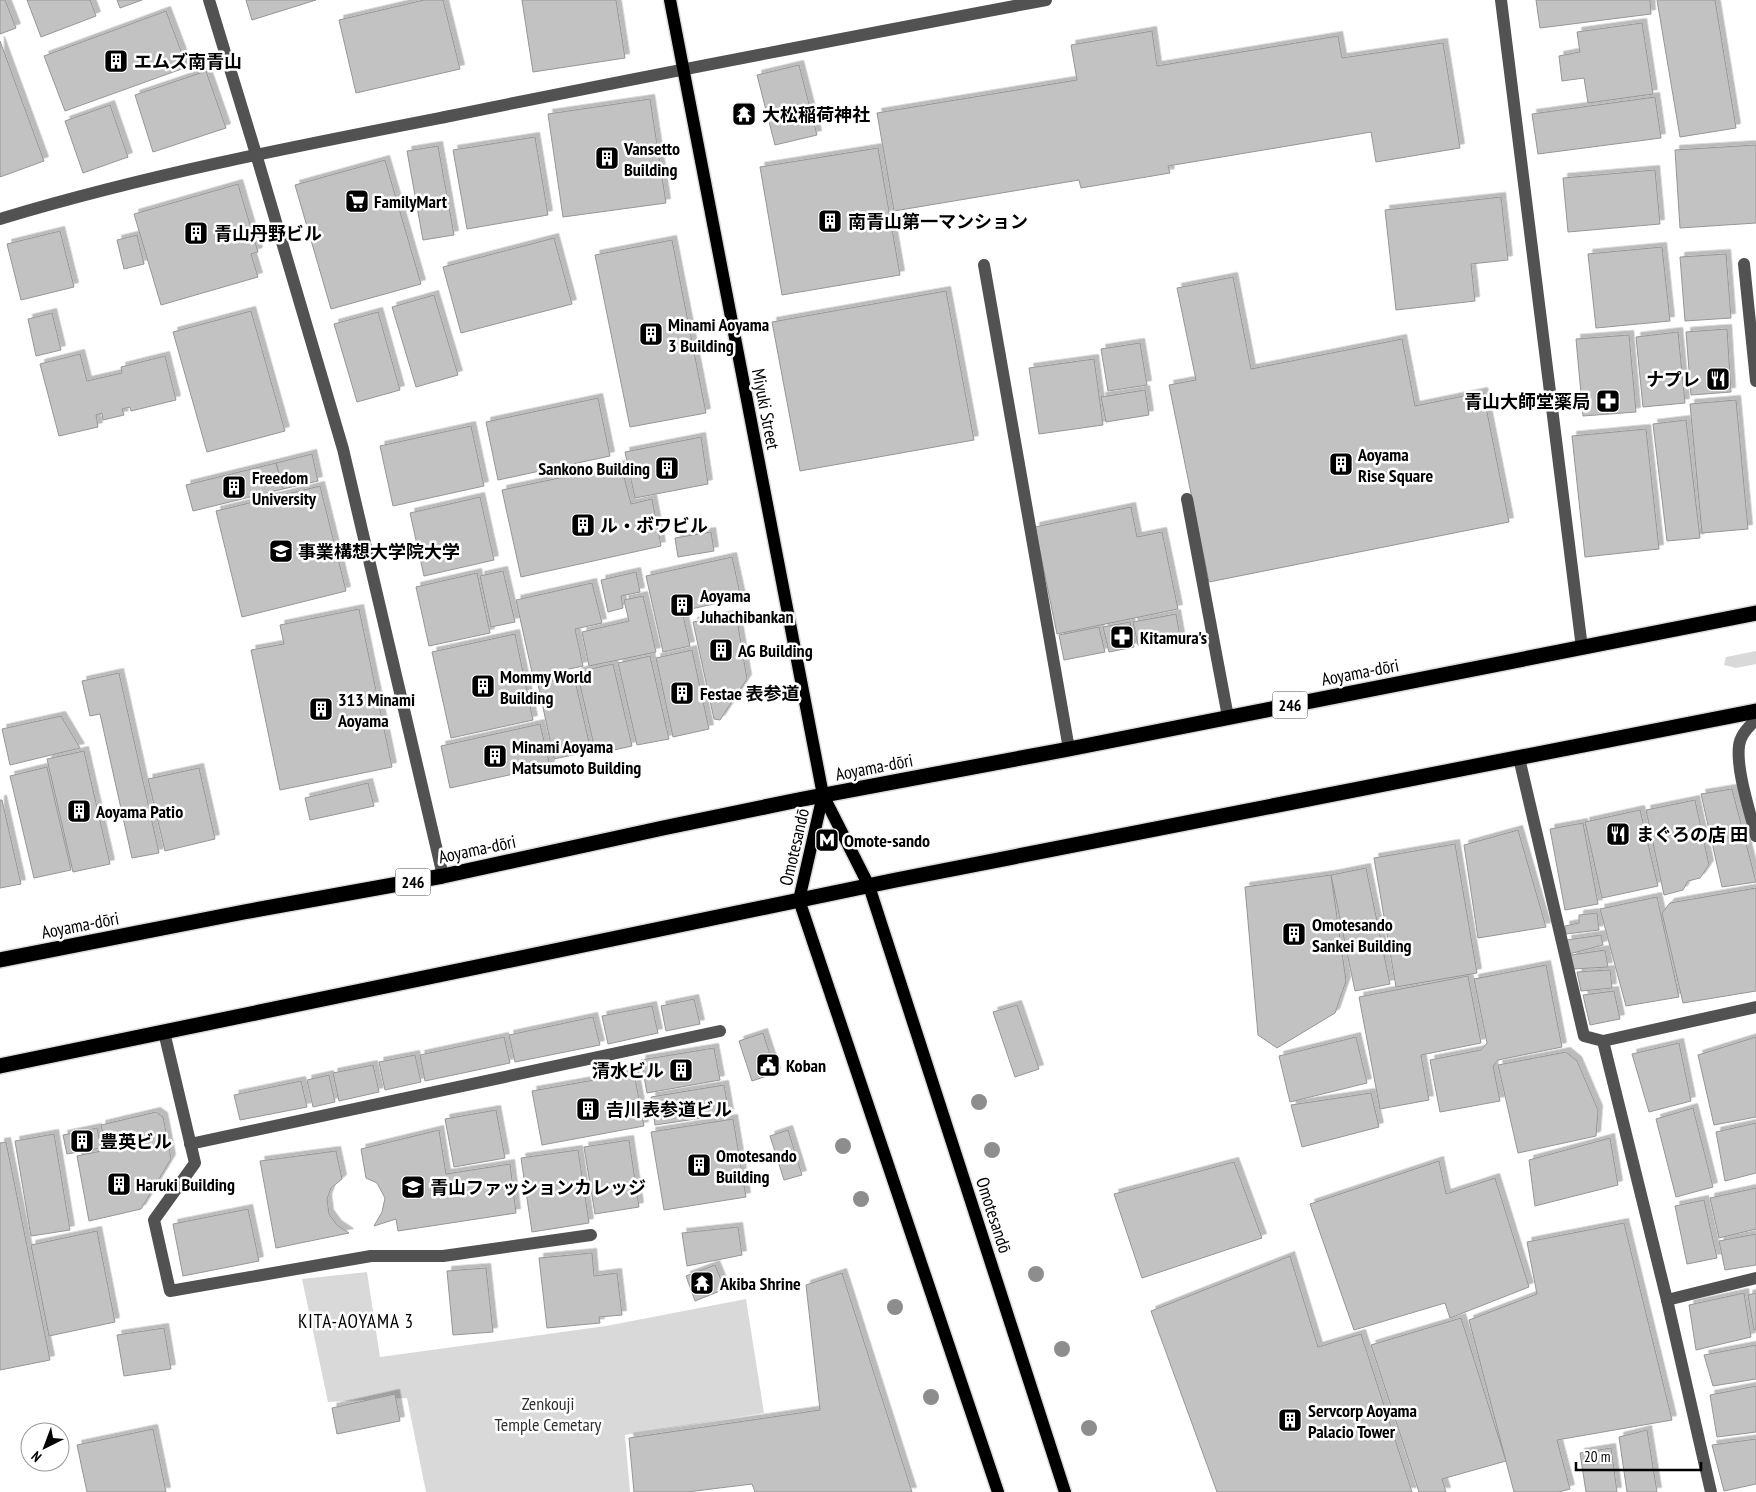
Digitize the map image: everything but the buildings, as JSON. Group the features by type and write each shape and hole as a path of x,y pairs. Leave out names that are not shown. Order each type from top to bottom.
{"highway":[{"name":"Aoyama-dōri","path":"0,960 244,912 443,876 653,830 1756,614"},
{"path":"0,1066 799,900 1756,711"}],"main road":[{"name":"Miyuki Street","path":"670,0 824,796"},
{"name":"Omotesandō","path":"824,796 869,886 1065,1492"},
{"name":"Omotesandō","path":"824,796 799,900 998,1492"}],"street":[{"path":"209,0 343,449 443,876"},
{"path":"0,219 61,200 256,154 682,69 1046,0"},
{"path":"1501,0 1582,648"},
{"path":"1744,264 1756,381"},
{"path":"984,265 1069,749"},
{"path":"1187,499 1228,717"},
{"path":"1756,720 1749,726 1739,745 1741,774 1756,836"},
{"path":"1519,758 1584,1036 1603,1042 1756,1007"},
{"path":"190,1144 720,1031"},
{"path":"164,1032 195,1163 154,1220 170,1291 371,1256 443,1256 591,1236"},
{"path":"1603,1042 1667,1300 1711,1492"},
{"path":"1667,1300 1756,1278"}],"green space":[{"path":"1756,651 1756,664 1736,668 1724,665 1726,657"},
{"name":"Zenkouji Temple Cemetary","path":"367,1272 380,1357 606,1326 746,1299 764,1413 625,1435 630,1492 426,1492 407,1398 328,1402 302,1279"}],"place":[{"name":"エムズ南青山","path":"116,61"},
{"name":"大松稲荷神社","path":"744,114"},
{"name":"Vansetto Building","path":"607,158"},
{"name":"FamilyMart","path":"357,201"},
{"name":"南青山第一マンション","path":"830,221"},
{"name":"青山丹野ビル","path":"196,233"},
{"name":"Minami Aoyama 3 Building","path":"651,334"},
{"name":"ナプレ","path":"1718,379"},
{"name":"青山大師堂薬局","path":"1608,401"},
{"name":"Aoyama Rise Square","path":"1341,464"},
{"name":"Sankono Building","path":"667,468"},
{"name":"Freedom University","path":"234,487"},
{"name":"ル・ボワビル","path":"583,525"},
{"name":"事業構想大学院大学","path":"281,551"},
{"name":"Aoyama Juhachibankan","path":"682,605"},
{"name":"Kitamura's","path":"1122,637"},
{"name":"AG Building","path":"721,650"},
{"name":"Mommy World Building","path":"483,686"},
{"name":"Festae 表参道","path":"682,693"},
{"name":"313 Minami Aoyama","path":"321,709"},
{"name":"Minami Aoyama Matsumoto Building","path":"495,756"},
{"name":"Aoyama Patio","path":"79,811"},
{"name":"まぐろの店 田","path":"1618,834"},
{"name":"Omote-sando","path":"827,840"},
{"name":"Omotesando Sankei Building","path":"1294,934"},
{"name":"Koban","path":"768,1065"},
{"name":"清水ビル","path":"681,1070"},
{"name":"𠮷川表参道ビル","path":"588,1109"},
{"name":"豊英ビル","path":"82,1141"},
{"name":"Omotesando Building","path":"699,1165"},
{"name":"Haruki Building","path":"119,1184"},
{"name":"青山ファッションカレッジ","path":"413,1187"},
{"name":"Akiba Shrine","path":"702,1283"},
{"name":"Servcorp Aoyama Palacio Tower","path":"1290,1420"}],"district":[{"name":"KITA-AOYAMA 3","path":"356,1321"}]}
